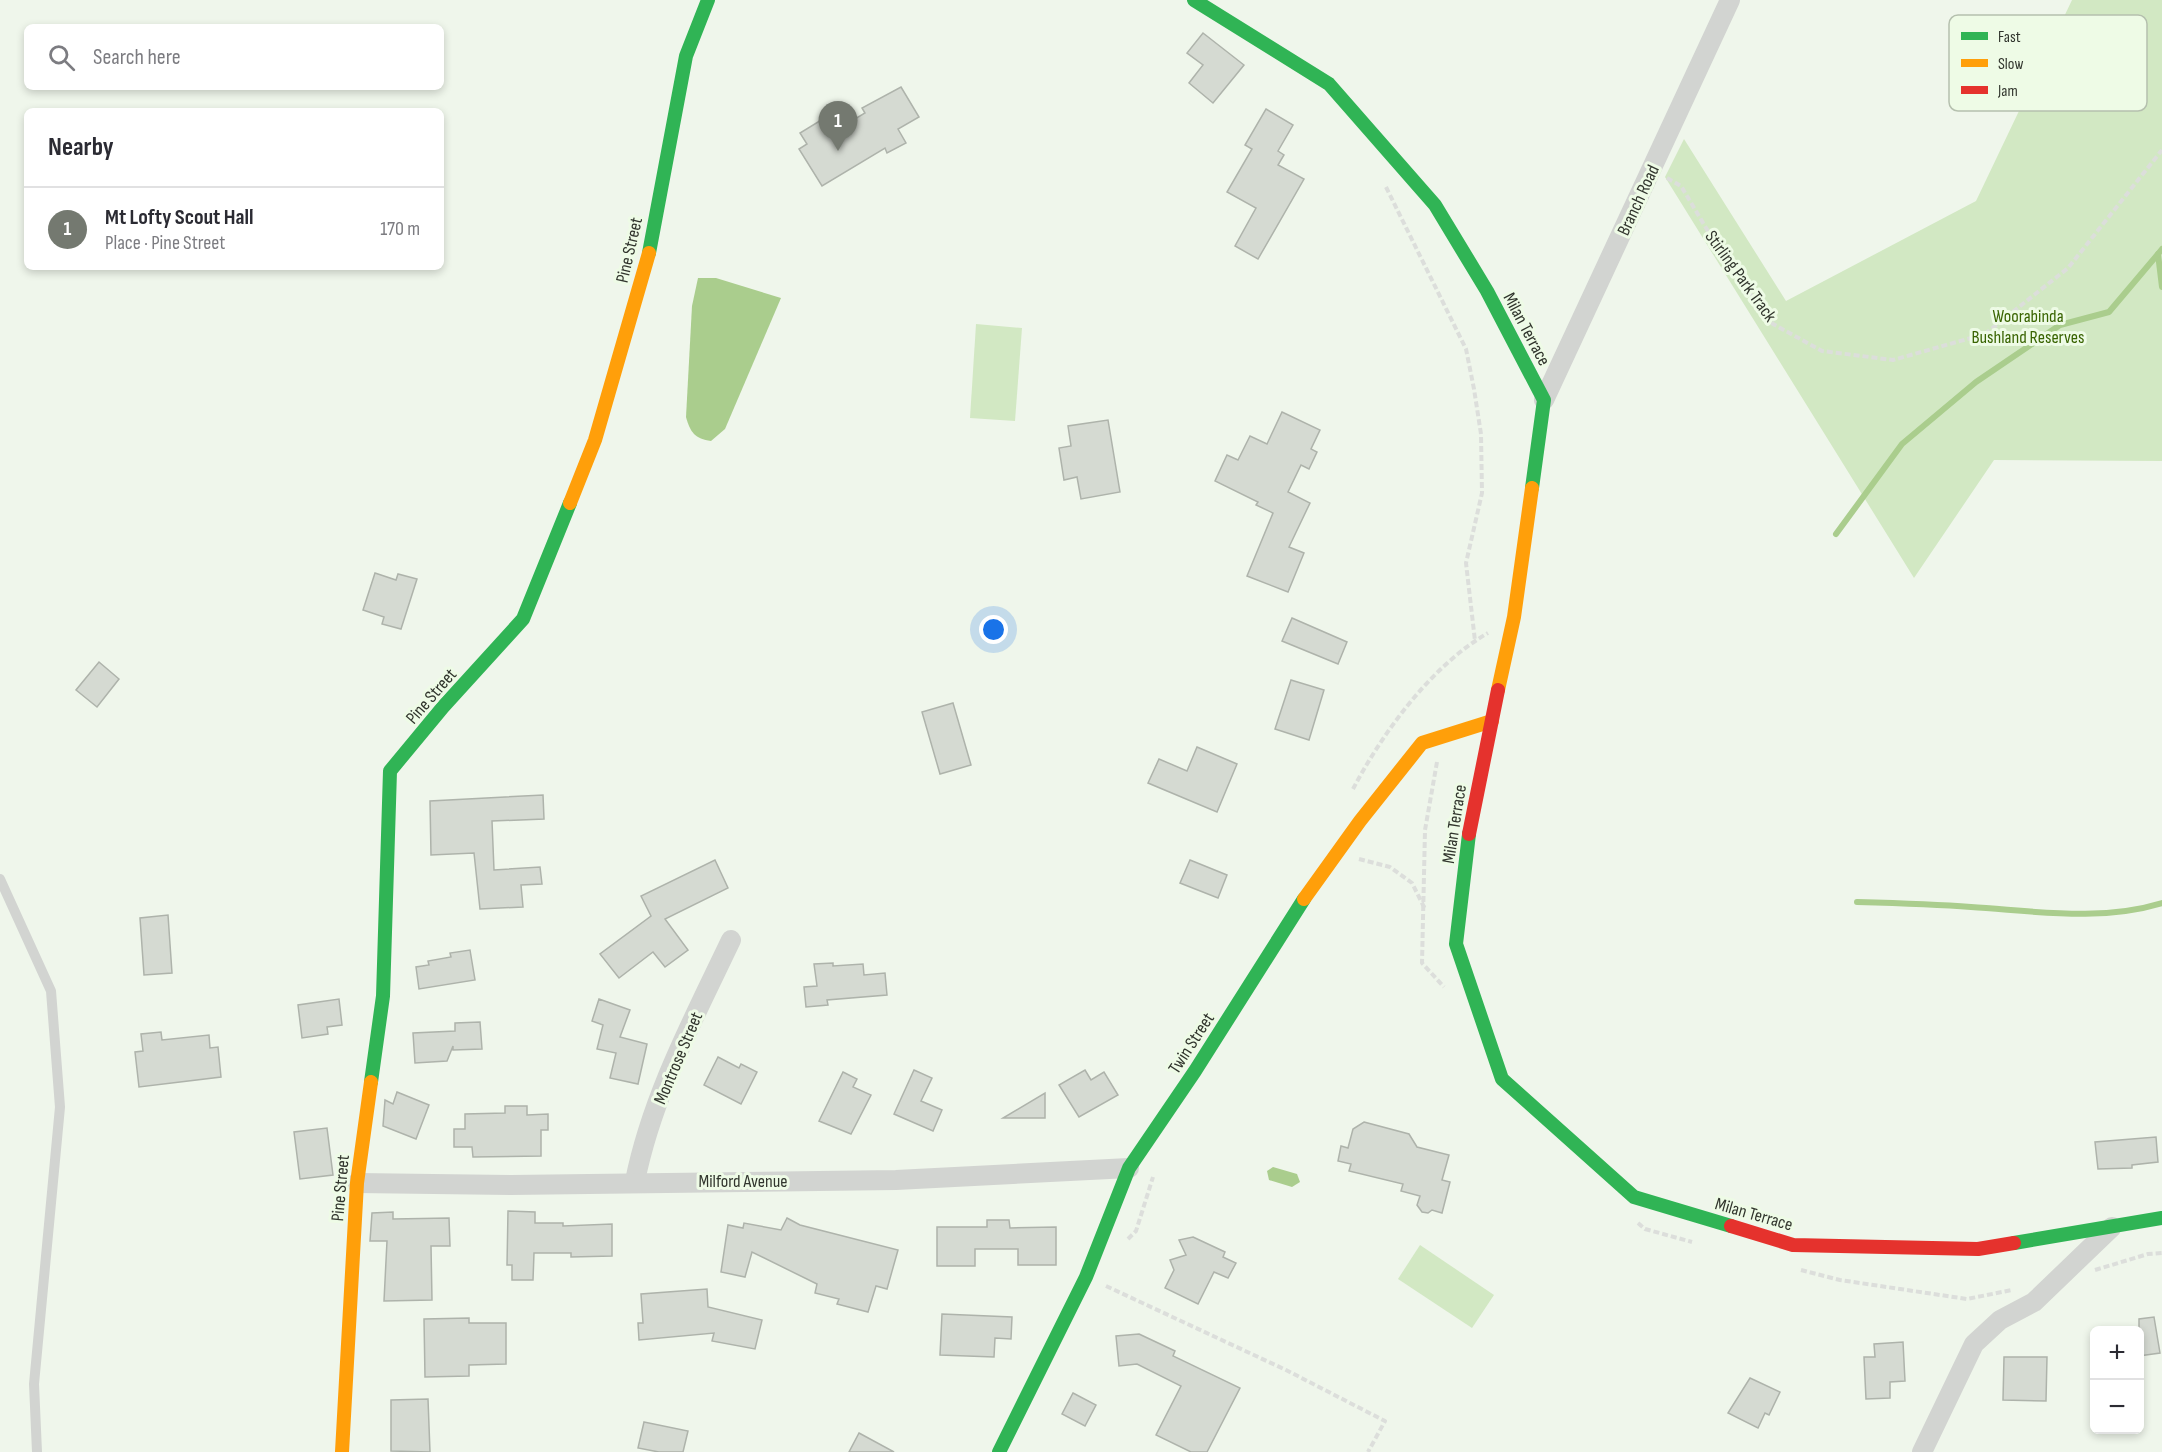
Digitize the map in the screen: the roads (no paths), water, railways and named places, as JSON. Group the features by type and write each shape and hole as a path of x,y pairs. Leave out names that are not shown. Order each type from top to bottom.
{"street":[{"name":"Pine Street","path":"342,1452 357,1183 383,996 390,771 443,706 523,619 595,440 648,258 686,56 708,0"},
{"name":"Milan Terrace","path":"1194,0 1329,84 1435,204 1487,291 1544,400 1514,617 1471,819 1456,944 1502,1079 1634,1197 1793,1245 1978,1250 2162,1218"},
{"name":"Branch Road","path":"1544,400 1730,0"},
{"name":"Twin Street","path":"999,1452 1086,1277 1129,1168 1195,1071 1286,925 1334,856 1422,743 1492,721"},
{"name":"Montrose Street","path":"635,1181 642,1148 676,1056 731,939"},
{"name":"Milford Avenue","path":"357,1183 511,1185 635,1181 896,1180 1129,1168"},
{"path":"1922,1452 1974,1344 2000,1320 2034,1302 2112,1227"}],"lane":[{"path":"0,879 51,991 59,1095 34,1384 38,1452"}],"waterway":[{"path":"2162,249 2158,254 2162,287"},
{"path":"1836,534 1902,444 1976,382 2060,325 2109,312 2158,254"},
{"path":"1857,902 1942,905 2067,914 2115,912 2162,903"}],"place":[{"name":"Mt Lofty Scout Hall","path":"838,151"}],"park label":[{"name":"Woorabinda Bushland Reserves","path":"2028,326"}]}
